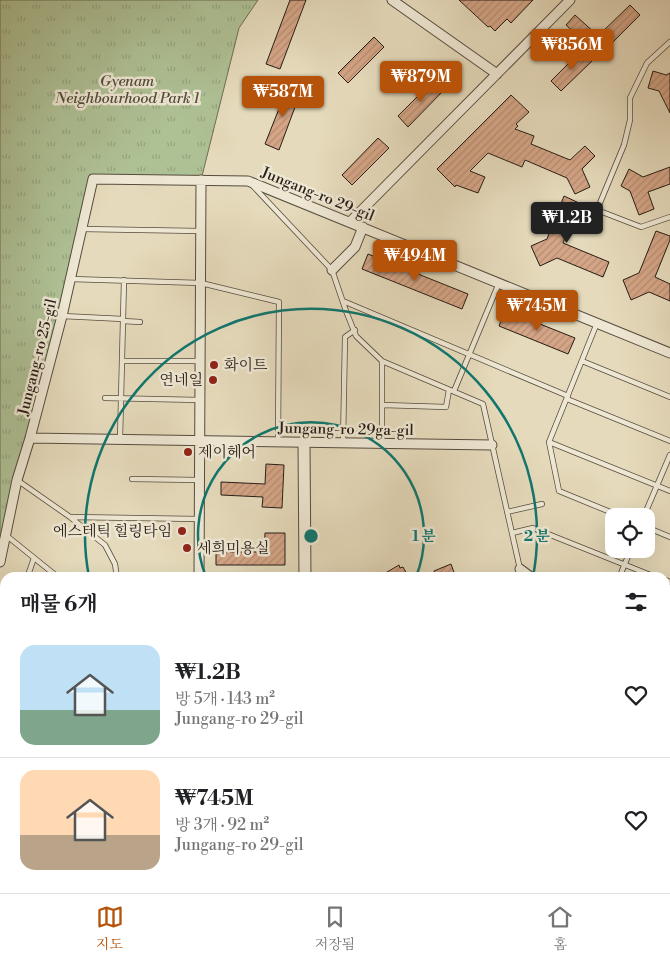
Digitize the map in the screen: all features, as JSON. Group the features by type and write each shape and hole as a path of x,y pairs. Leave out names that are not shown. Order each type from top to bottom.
{"street":[{"path":"392,0 496,74"},
{"path":"350,222 570,0"},
{"name":"Jungang-ro 29-gil","path":"93,179 248,181 670,352"},
{"name":"Jungang-ro 25-gil","path":"0,562 18,480 62,316 93,179"},
{"path":"199,572 202,283 201,180"},
{"path":"332,270 356,247 363,227"},
{"path":"30,438 200,441"},
{"name":"Jungang-ro 29ga-gil","path":"200,441 492,445"},
{"path":"304,442 305,572"},
{"path":"520,569 524,572"}],"lane":[{"path":"670,42 647,63 630,98 630,120 624,145 597,210 641,227 670,216"},
{"path":"248,181 332,270 356,336 382,362 483,404 520,569"},
{"path":"82,229 201,231"},
{"path":"70,279 202,283 279,302 278,442"},
{"path":"120,440 124,280"},
{"path":"383,405 446,407 451,390 470,354 499,283"},
{"path":"343,301 670,441"},
{"path":"62,316 140,322"},
{"path":"597,323 549,442 559,490 605,510"},
{"path":"343,443 345,337 355,330"},
{"path":"122,361 200,361"},
{"path":"582,361 670,397"},
{"path":"382,362 382,443"},
{"path":"105,398 200,400"},
{"path":"549,442 670,491"},
{"path":"647,508 670,455"},
{"path":"132,479 200,480"},
{"path":"18,480 105,544 115,564 116,572"},
{"path":"507,512 542,504"},
{"path":"70,517 199,519"},
{"path":"512,534 533,528 644,572"},
{"path":"655,531 670,537"},
{"path":"6,536 52,572"},
{"path":"29,572 34,558"},
{"path":"622,572 627,558"}],"green space":[{"name":"Gyenam Neighbourhood Park 1","path":"0,0 258,0 239,28 201,180 93,179 0,562"}],"building":[{"path":"290,0 306,0 280,69 266,64"},
{"path":"459,0 533,0 511,23 507,19 495,31 490,26 488,27"},
{"path":"630,5 640,15 610,45 599,35"},
{"path":"575,15 596,34 587,44 566,25"},
{"path":"374,37 384,47 348,83 338,73"},
{"path":"582,50 592,61 561,91 551,81"},
{"path":"653,71 666,75 670,73 670,113 659,91 648,88"},
{"path":"434,80 444,90 408,127 398,116"},
{"path":"288,86 301,91 279,150 265,144"},
{"path":"511,95 529,112 516,124 518,126 515,129 534,136 531,144 570,160 585,146 595,156 582,169 590,187 575,194 567,178 525,160 522,167 488,153 470,171 485,177 478,193 456,185 455,187 437,169"},
{"path":"378,138 389,148 352,185 342,175"},
{"path":"670,167 670,184 648,192 654,209 639,215 630,191 621,186 629,169 643,177"},
{"path":"564,196 579,203 563,243 609,262 603,277 557,258 540,266 531,246 547,239"},
{"path":"656,231 670,236 655,277 670,284 670,301 649,292 631,300 623,280 639,273"},
{"path":"368,254 468,294 462,309 362,269"},
{"path":"505,310 575,338 568,354 499,326"},
{"path":"266,464 284,465 282,508 262,507 263,497 221,495 221,482 265,484"},
{"path":"265,533 285,533 285,565 216,565 216,552 264,552"},
{"path":"451,564 454,572 434,572"},
{"path":"399,565 406,572 387,572"}],"place":[{"name":"화이트","path":"214,365"},
{"name":"연네일","path":"213,380"},
{"name":"제이헤어","path":"188,452"},
{"name":"에스테틱 힐링타임","path":"182,531"},
{"name":"세희미용실","path":"187,548"}]}
